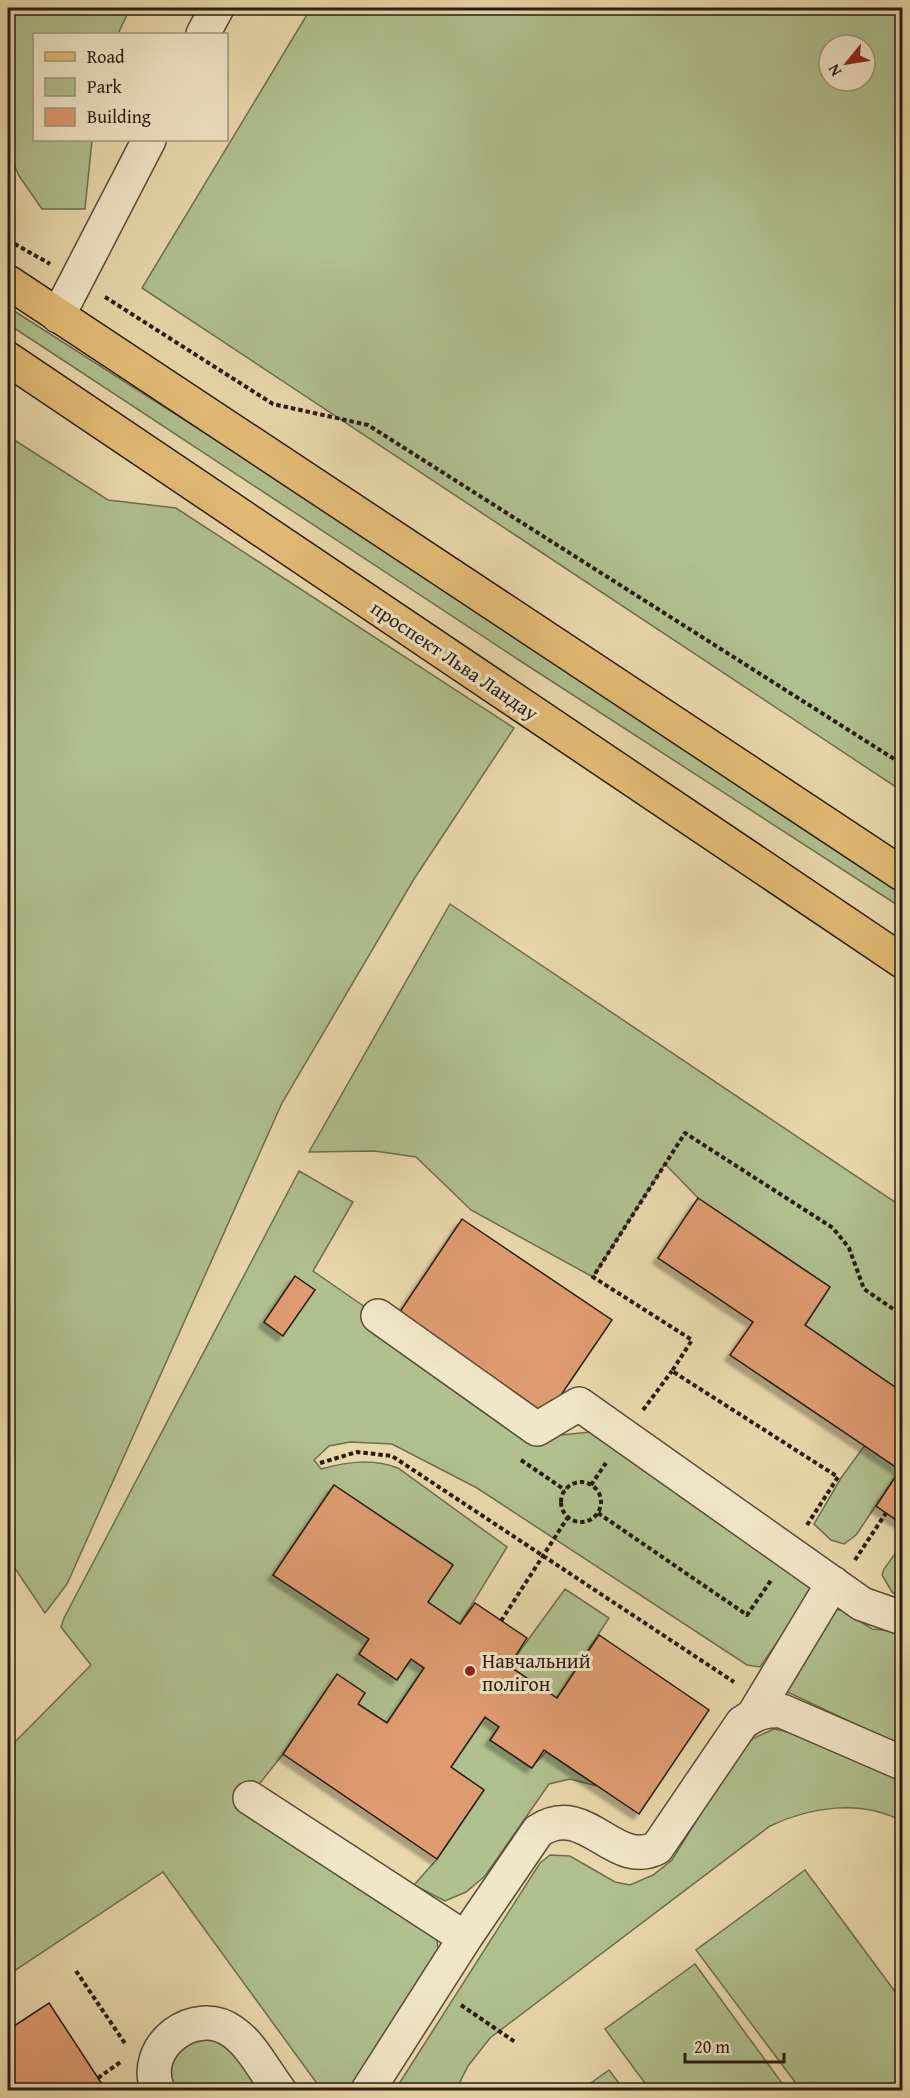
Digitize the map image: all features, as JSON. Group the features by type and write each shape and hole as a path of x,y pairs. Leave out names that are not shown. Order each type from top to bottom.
{"main road":[{"path":"8,282 903,874"},
{"name":"проспект Льва Ландау","path":"8,358 903,961"}],"lane":[{"path":"204,33 217,8"},
{"path":"58,316 148,141"},
{"path":"378,1316 537,1429 579,1404 862,1605 903,1618"},
{"path":"368,2091 465,1938 538,1831 550,1823 564,1821 577,1824 636,1853 647,1853 657,1848 742,1723 758,1708 835,1585"},
{"path":"758,1708 782,1711 903,1763"},
{"path":"250,1798 465,1938"},
{"path":"158,2091 154,2068 159,2051 169,2037 183,2028 200,2023 217,2024 232,2031 279,2091"}],"path":[{"path":"8,240 78,279 273,404 368,425 903,764"},
{"path":"598,1513 747,1615 838,1477 672,1371 692,1340 593,1277 685,1133 833,1228 849,1248 864,1288 903,1316"},
{"path":"320,1463 357,1452 392,1456 543,1556 758,1708"},
{"path":"583,1481 595,1486 599,1491 602,1504 598,1513 584,1522 568,1517 562,1509 562,1496 570,1485 583,1481"},
{"path":"835,1585 886,1513"},
{"path":"501,1621 568,1517"},
{"path":"76,1971 132,2054"},
{"path":"453,2000 515,2043"},
{"path":"98,2078 124,2060"}],"green space":[{"path":"8,8 130,8 118,33 33,33 33,141 92,141 85,209 42,209 19,176 8,150"},
{"path":"311,8 902,8 902,791 142,288"},
{"path":"8,307 328,512 902,890 902,908 522,662 8,324"},
{"path":"8,436 108,500 176,508 514,728 414,879 282,1103 67,1584 45,1613 8,1558"},
{"path":"450,904 902,1207 902,1392 805,1325 830,1287 698,1198 665,1164 593,1277 471,1210 416,1157 375,1151 309,1152"},
{"path":"299,1171 353,1202 313,1271 378,1316 522,1439 590,1432 810,1587 809,1596 760,1667 747,1665 477,1488 392,1444 350,1442 329,1446 314,1460 321,1469 360,1462 379,1463 398,1468 507,1547 460,1624 428,1602 452,1564 334,1485 273,1575 369,1639 359,1654 397,1680 411,1659 424,1668 387,1723 358,1704 337,1675 283,1754 245,1802 437,1939 438,1951 352,2090 321,2089 163,1872 8,1975 8,1749 91,1665 61,1627 64,1618"},
{"path":"865,1445 900,1470 856,1535 844,1544 831,1540 814,1524 841,1478"},
{"path":"902,1544 902,1599 892,1592 882,1575"},
{"path":"565,1589 609,1618 557,1698 509,1666"},
{"path":"842,1610 872,1629 902,1632 902,1746 783,1690 830,1614"},
{"path":"485,1717 499,1727 490,1740 531,1768 546,1752 597,1786 570,1779 549,1784 485,1876 466,1892 445,1901 414,1885 437,1859 484,1790 451,1767"},
{"path":"774,1729 806,1736 902,1782 902,1821 869,1810 835,1808 802,1814 770,1826 490,2038 468,2066 456,2090 395,2090 540,1863 550,1855 570,1856 615,1882 630,1885 653,1875 672,1860 742,1748 754,1738"},
{"path":"805,1870 902,2001 902,2082 891,2090 801,2090 696,1950"},
{"path":"695,1964 787,2090 650,2090 605,2029"},
{"path":"199,2034 229,2049 261,2090 171,2090 170,2051"},
{"path":"609,2070 624,2090 581,2090"}],"building":[{"path":"698,1198 830,1287 805,1325 902,1392 902,1524 876,1506 900,1470 730,1355 753,1322 658,1258"},
{"path":"462,1219 612,1320 544,1420 395,1319"},
{"path":"295,1276 315,1290 283,1336 264,1322"},
{"name":"Навчальний полігон","path":"334,1485 453,1565 428,1602 460,1624 475,1603 527,1638 509,1666 557,1698 599,1635 709,1710 639,1814 544,1750 532,1768 490,1740 499,1727 485,1717 451,1767 484,1790 437,1859 283,1754 337,1674 365,1693 358,1704 387,1723 424,1668 411,1659 397,1680 359,1654 369,1639 273,1575"},
{"path":"49,2003 106,2090 8,2090 8,2030"}],"place":[{"name":"Навчальний полігон","path":"470,1671"}]}
